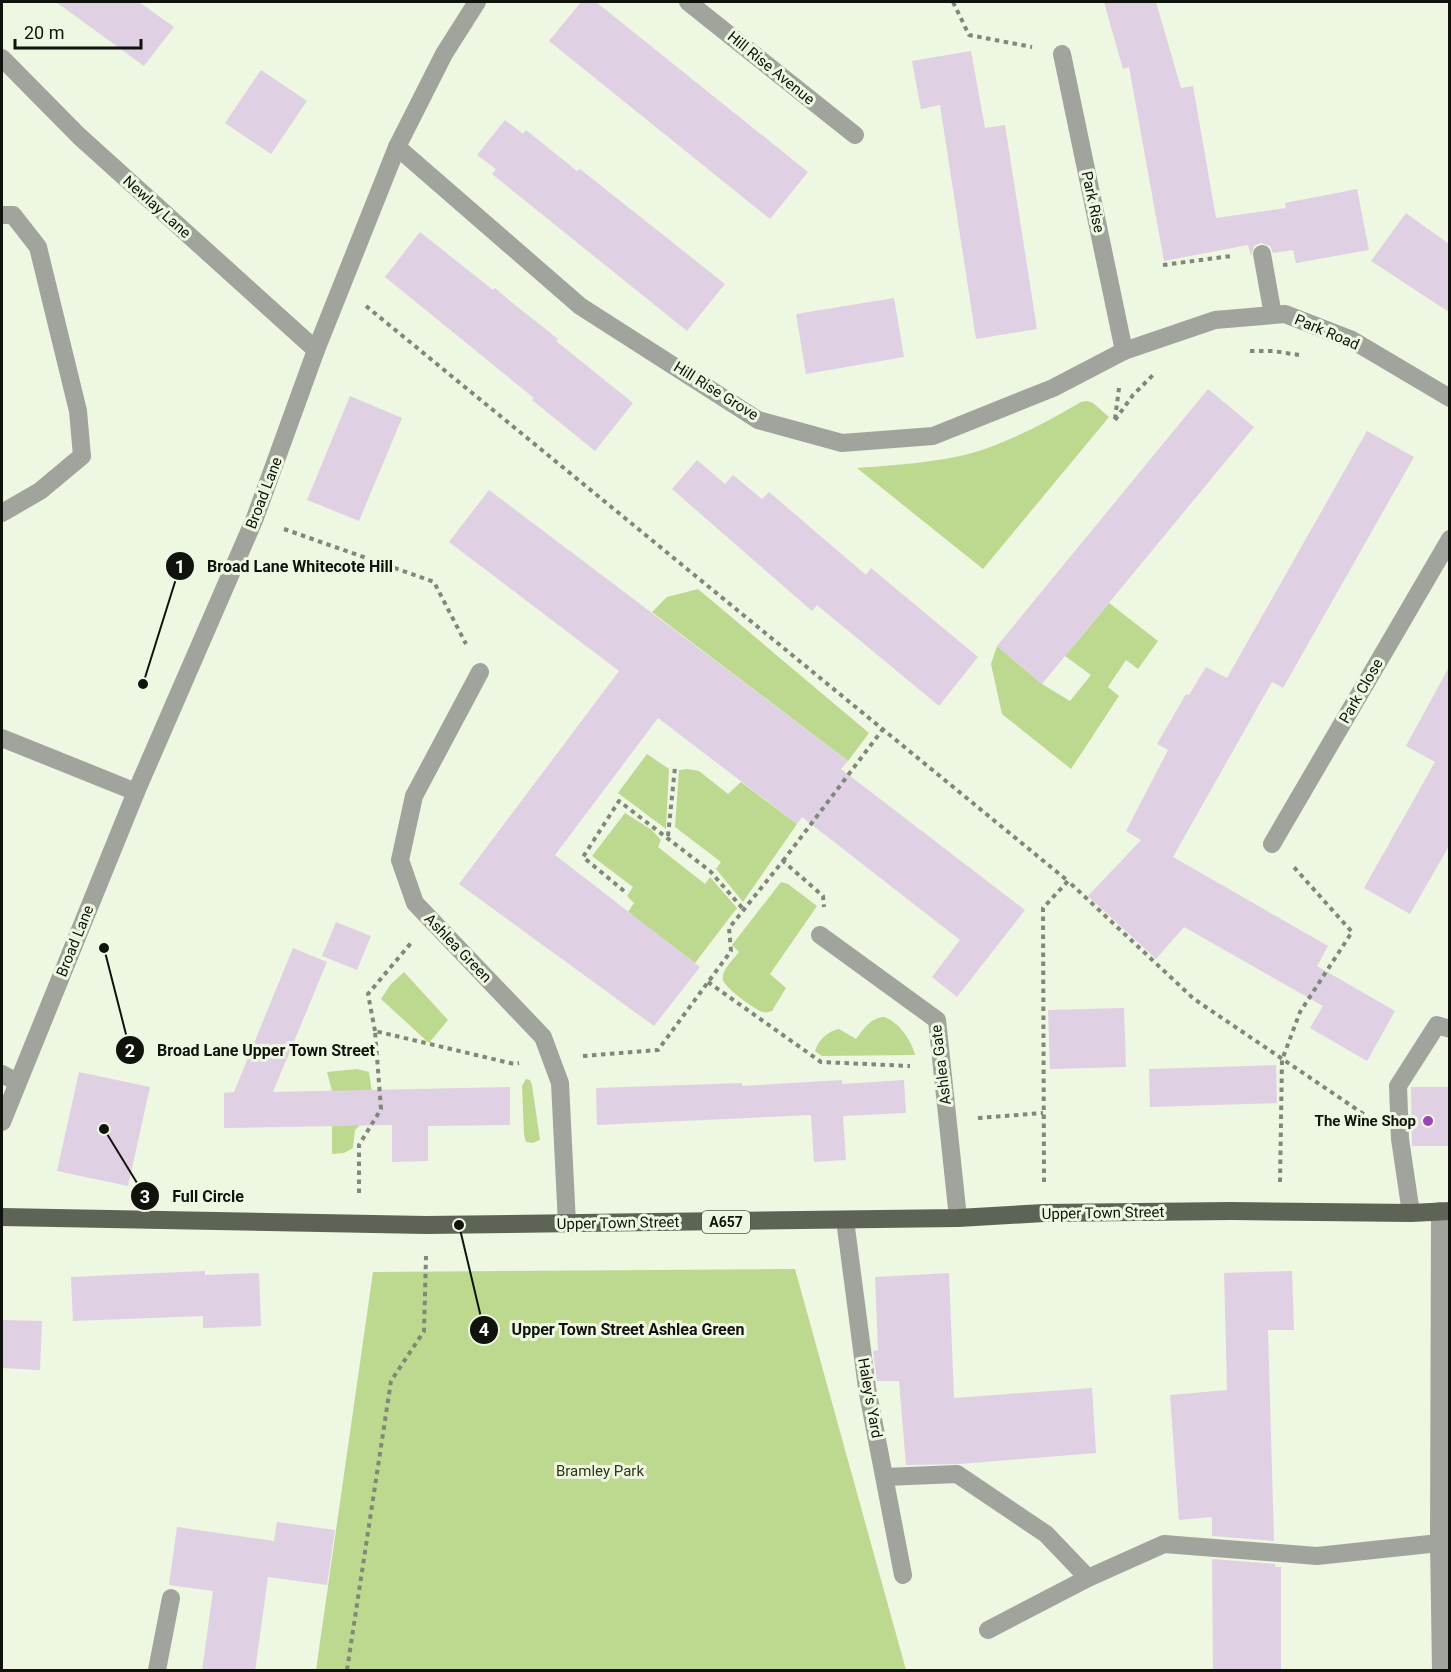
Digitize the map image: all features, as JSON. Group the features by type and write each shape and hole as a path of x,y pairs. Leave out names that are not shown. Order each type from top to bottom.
{"main road":[{"name":"Upper Town Street","path":"2,1217 426,1225 958,1218 1044,1213 1411,1214 1445,1211"}],"street":[{"name":"Broad Lane","path":"2,1122 9,1078 255,518 316,350 397,147 444,54 477,2"},
{"name":"Hill Rise Avenue","path":"688,2 855,135"},
{"name":"Park Rise","path":"1062,54 1124,351"},
{"name":"Newlay Lane","path":"2,58 79,136 316,350"},
{"name":"Hill Rise Grove","path":"397,147 580,306 758,420 842,443 933,436 1053,388 1124,351"},
{"path":"2,215 13,215 38,247 78,411 82,456 40,491 2,513"},
{"path":"1262,256 1274,315"},
{"name":"Park Road","path":"1124,351 1215,320 1285,314 1352,340 1449,398"},
{"name":"Park Close","path":"1272,844 1449,539"},
{"name":"Ashlea Green","path":"480,672 414,796 400,860 415,903 543,1037 560,1083 567,1224"},
{"path":"2,738 136,792"},
{"name":"Ashlea Gate","path":"824,938 938,1020 958,1218"},
{"path":"1411,1214 1400,1139 1398,1086 1437,1025 1449,1029"},
{"path":"1441,1671 1439,1543 1445,1415 1445,1211"},
{"name":"Haley's Yard","path":"845,1220 867,1388 903,1575"},
{"path":"885,1477 957,1474 1046,1534 1088,1578"},
{"path":"988,1630 1088,1578 1164,1544 1317,1556 1439,1543"},
{"path":"157,1671 171,1598"}],"path":[{"path":"953,2 969,35 1062,54"},
{"path":"1164,265 1225,256 1262,256"},
{"path":"342,286 1068,881 1194,999 1400,1139"},
{"path":"1242,351 1273,351 1308,357"},
{"path":"1115,420 1133,395 1156,373"},
{"path":"255,518 435,582 480,672"},
{"path":"375,1031 514,1064 658,1050 730,951 729,928 883,729"},
{"path":"668,837 675,767"},
{"path":"624,891 583,857 619,801 710,871 744,910"},
{"path":"1272,844 1352,932 1300,1012 1282,1059 1280,1212"},
{"path":"783,861 823,896 824,938"},
{"path":"1044,1213 1043,908 1068,881"},
{"path":"359,1224 359,1145 381,1109 375,1031 368,994 431,919"},
{"path":"708,982 821,1062 942,1068"},
{"path":"948,1121 1043,1113"},
{"path":"347,1671 391,1380 424,1331 426,1225"}],"green space":[{"path":"1087,401 1093,403 1109,417 983,569 857,468 900,465 972,453 1014,437"},
{"path":"698,589 869,733 848,761 652,612 667,597"},
{"path":"1109,603 1158,641 1138,669 1126,660 1108,687 1119,696 1071,769 1002,714 991,664 997,646 1042,684 1070,701 1091,675 1065,656"},
{"path":"647,754 669,769 666,829 618,793"},
{"path":"679,770 699,771 728,794 741,782 797,824 743,902 716,869 721,862 675,827"},
{"path":"625,813 652,830 661,840 658,847 705,884 710,877 737,908 695,963 628,912 634,903 627,896 633,887 592,856"},
{"path":"781,882 788,884 817,906 770,974 786,988 772,1011 764,1012 734,993 725,984 723,976 739,952 732,945"},
{"path":"404,972 448,1020 429,1043 381,999 391,984"},
{"path":"884,1017 904,1032 915,1055 822,1056 815,1051 821,1040 831,1032 839,1029 856,1039 871,1022"},
{"path":"357,1069 369,1072 372,1093 369,1116 355,1130 353,1148 344,1153 332,1154 332,1091 327,1072"},
{"path":"526,1079 530,1080 532,1085 540,1140 532,1143 526,1142 524,1135 522,1086"},
{"name":"Bramley Park","path":"795,1269 906,1670 316,1670 373,1272"}],"building":[{"path":"56,2 139,2 174,27 144,66"},
{"path":"581,2 596,2 808,172 770,219 549,41"},
{"path":"1104,2 1156,2 1181,88 1193,86 1216,218 1286,208 1285,203 1357,189 1369,250 1296,263 1293,250 1273,253 1270,246 1261,243 1254,246 1251,256 1248,245 1164,261 1129,67 1123,69"},
{"path":"971,51 985,128 1005,125 1037,329 976,339 940,105 921,109 912,61"},
{"path":"261,70 307,101 271,154 225,123"},
{"path":"505,120 523,134 526,130 577,171 580,169 725,284 687,331 492,174 496,169 477,155"},
{"path":"1406,213 1449,244 1449,312 1371,261"},
{"path":"420,232 493,290 495,288 633,403 595,451 532,400 534,398 385,277"},
{"path":"894,298 904,357 806,374 796,314"},
{"path":"1208,389 1254,427 1042,684 997,646"},
{"path":"350,396 402,418 359,521 307,500"},
{"path":"1367,431 1414,457 1283,688 1272,682 1173,857 1328,946 1317,966 1395,1011 1367,1061 1310,1028 1323,1006 1184,927 1156,959 1088,896 1141,840 1126,831 1168,750 1157,744 1186,694 1189,695 1206,667 1227,678"},
{"path":"697,460 725,484 733,475 762,499 769,492 866,575 871,568 978,657 939,706 817,605 812,611 672,489"},
{"path":"489,490 848,761 841,769 1025,910 957,997 932,977 960,940 802,817 797,824 658,718 555,855 700,967 654,1026 459,884 619,671 449,542"},
{"path":"1449,667 1449,846 1410,914 1364,888 1435,762 1406,746"},
{"path":"336,922 371,936 357,970 322,956"},
{"path":"293,948 327,962 273,1092 510,1087 510,1125 428,1126 428,1161 392,1162 392,1125 224,1128 224,1093 234,1092"},
{"path":"1124,1008 1126,1067 1050,1069 1048,1010"},
{"path":"1276,1065 1277,1103 1150,1107 1149,1069"},
{"path":"79,1072 150,1087 128,1186 57,1171"},
{"path":"842,1080 842,1084 904,1080 906,1113 843,1116 846,1160 814,1162 811,1115 597,1125 596,1088 742,1083 742,1086"},
{"path":"1411,1087 1449,1087 1449,1146 1412,1146"},
{"path":"205,1271 205,1275 259,1273 261,1326 203,1328 203,1316 73,1321 71,1277"},
{"path":"1292,1271 1294,1330 1268,1330 1274,1541 1212,1536 1212,1517 1179,1520 1170,1395 1227,1390 1224,1273"},
{"path":"949,1273 954,1398 1092,1388 1096,1453 960,1464 906,1465 899,1381 877,1381 873,1351 878,1350 875,1277"},
{"path":"2,1320 42,1321 40,1370 2,1368"},
{"path":"277,1522 335,1530 327,1585 268,1577 255,1671 202,1671 213,1591 169,1585 177,1527 274,1541"},
{"path":"1212,1559 1275,1564 1275,1567 1281,1567 1281,1671 1213,1671"}],"place":[{"name":"Broad Lane Whitecote Hill","path":"143,684"},
{"name":"Broad Lane Upper Town Street","path":"104,948"},
{"name":"The Wine Shop","path":"1428,1121"},
{"name":"Full Circle","path":"104,1129"},
{"name":"Upper Town Street Ashlea Green","path":"459,1225"}]}
